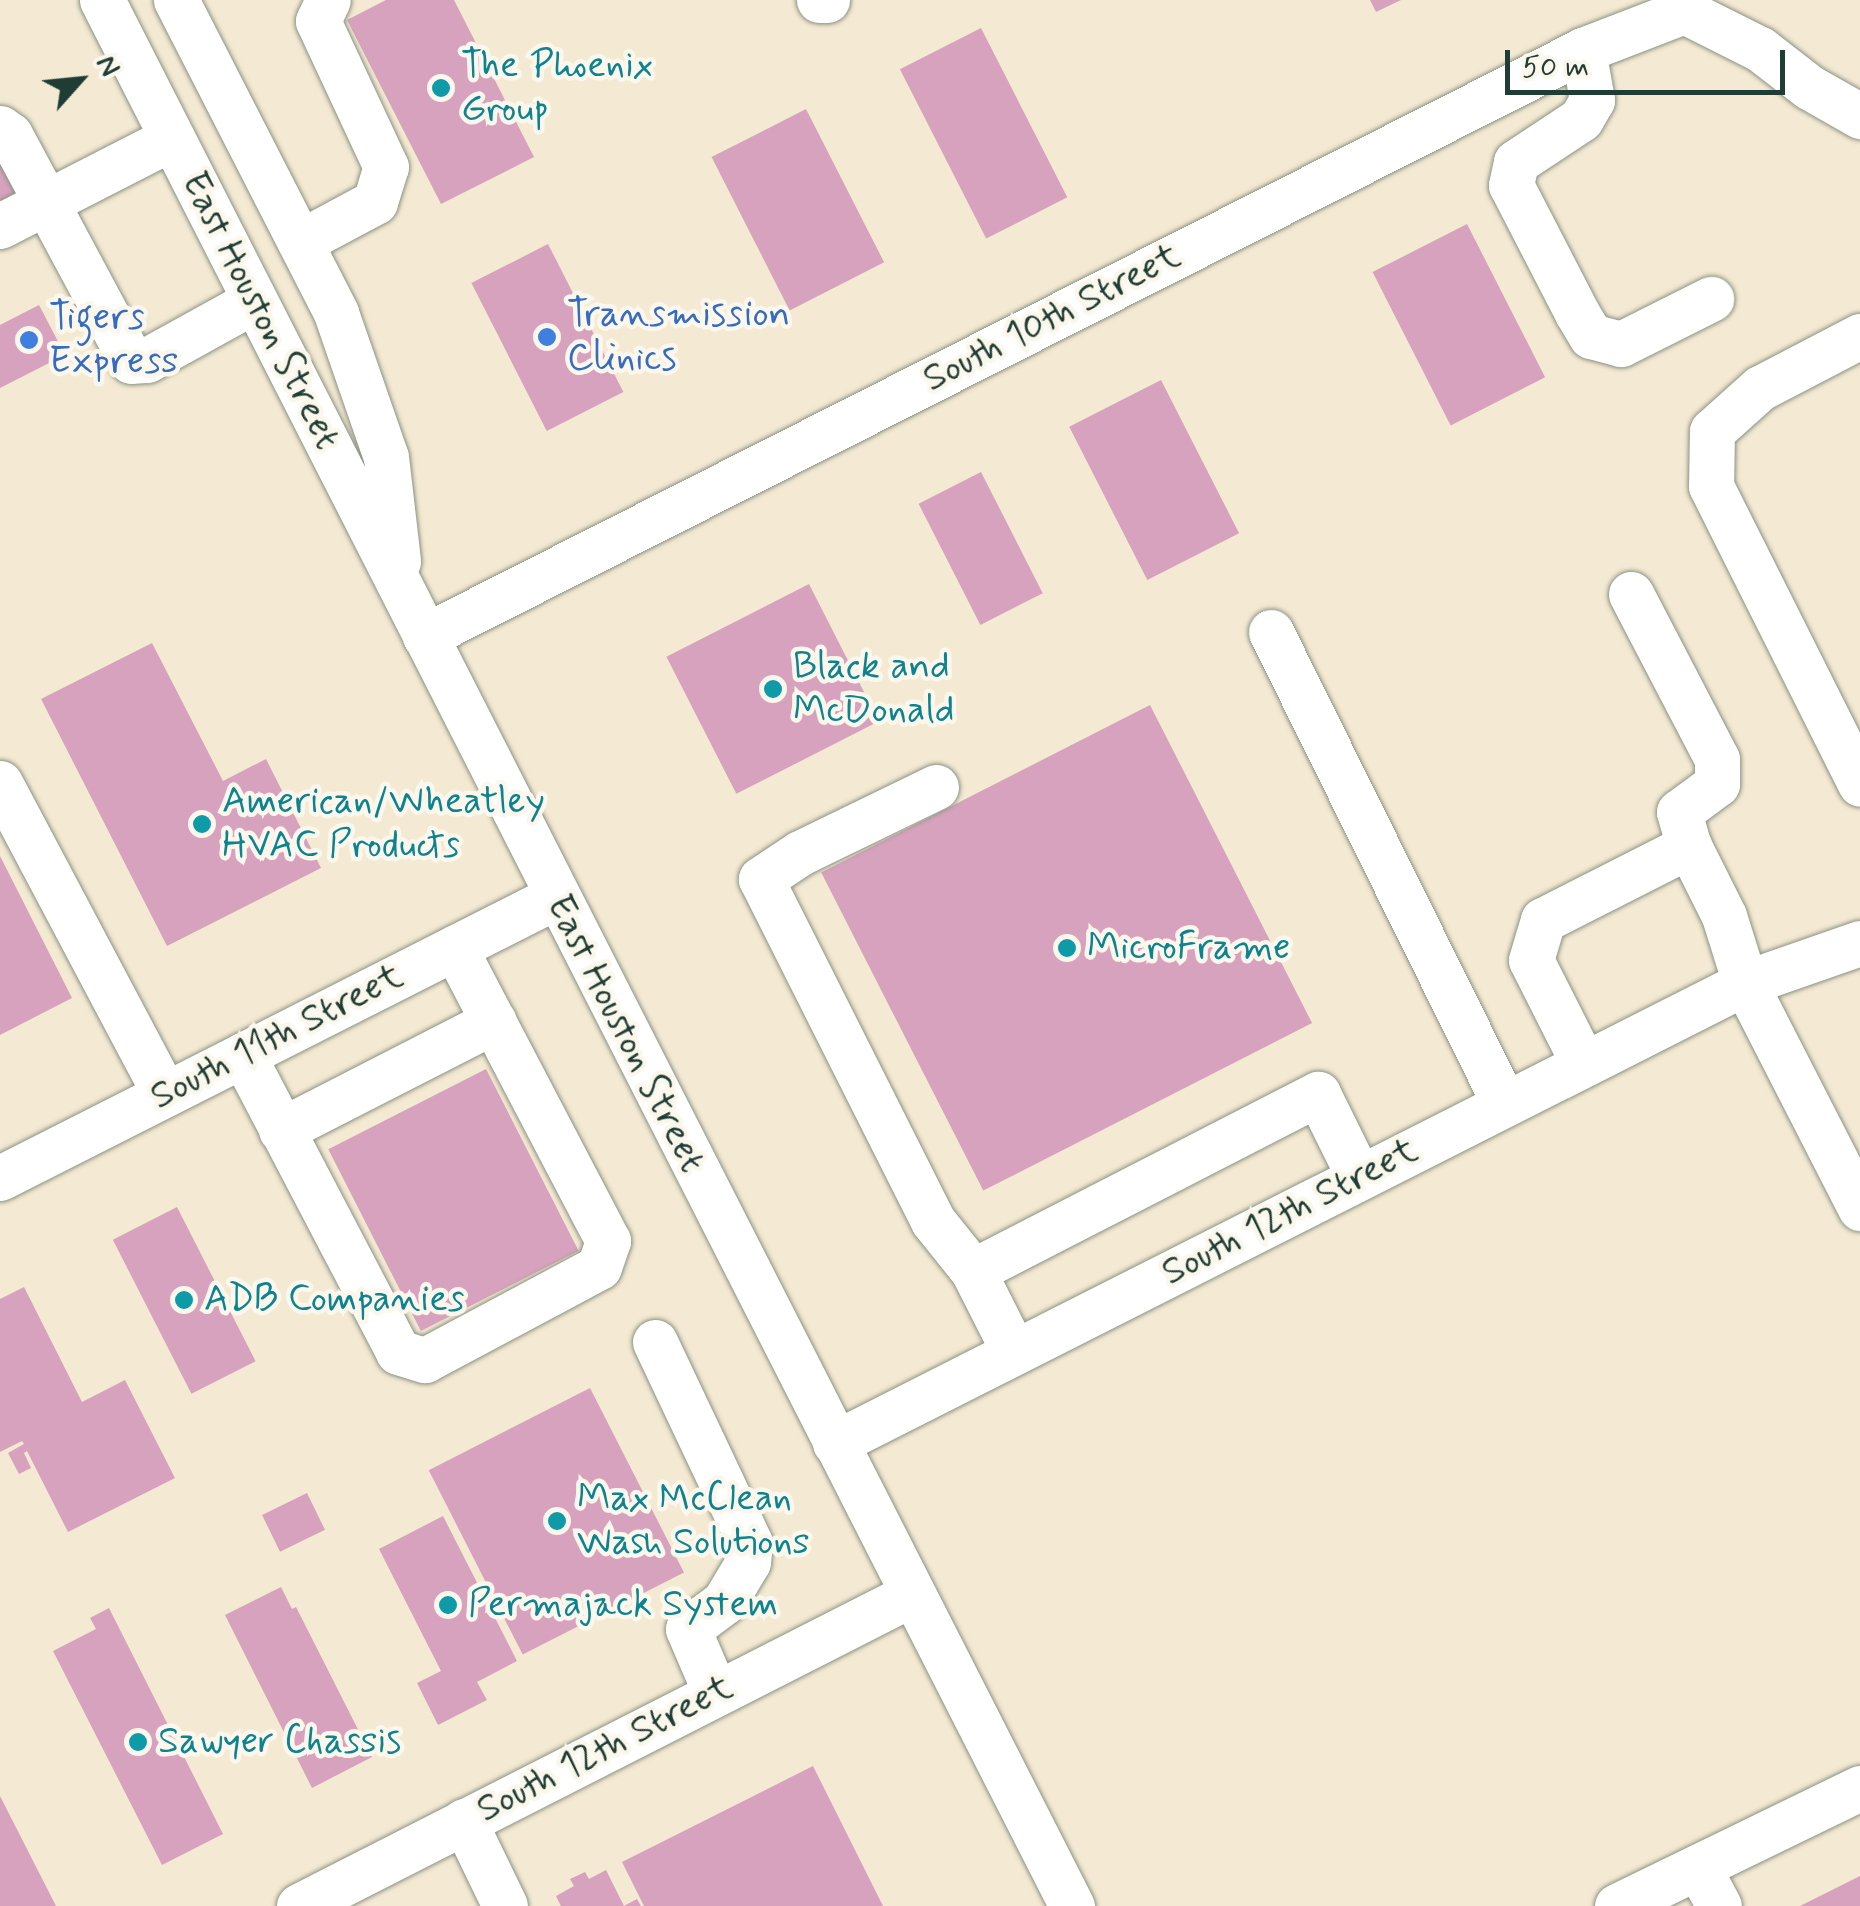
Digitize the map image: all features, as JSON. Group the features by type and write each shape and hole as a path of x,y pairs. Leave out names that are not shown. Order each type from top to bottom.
{"street":[{"name":"East Houston Street","path":"102,0 426,636 554,897 1072,1906"},
{"path":"176,0 336,313 386,457 401,588"},
{"path":"300,242 375,202 386,167 318,22 328,0"},
{"path":"819,0 828,0"},
{"path":"1682,6 1760,49 1809,86 1860,116"},
{"name":"South 10th Street","path":"426,636 1583,50 1682,6"},
{"path":"1583,50 1592,86 1586,110 1581,119 1516,162 1512,185 1568,297 1591,336 1621,344 1710,299"},
{"path":"0,128 10,135 130,360 146,360 254,301"},
{"path":"0,226 172,138"},
{"path":"1860,336 1760,388 1712,431 1711,486 1860,784"},
{"path":"1631,594 1717,760 1717,784 1679,812 1688,846 1724,916 1745,983 1860,1208"},
{"path":"1271,632 1504,1103"},
{"path":"0,783 165,1094"},
{"path":"936,787 800,853 761,879 933,1221 972,1271 1014,1352"},
{"path":"1583,1064 1530,960 1543,920 1688,846"},
{"name":"South 11th Street","path":"4,1165 165,1094 554,897"},
{"name":"South 12th Street","path":"835,1442 1745,983 1860,942"},
{"path":"243,1055 398,1352 425,1360 599,1267 608,1241 456,948"},
{"path":"282,1130 494,1021"},
{"path":"972,1271 1318,1094 1359,1177"},
{"path":"655,1342 750,1543 748,1562 724,1602 688,1629 715,1692"},
{"name":"South 12th Street","path":"299,1906 354,1894 464,1821 912,1594"},
{"path":"1617,1906 1860,1788"},
{"path":"464,1821 506,1906"},
{"path":"1698,1867 1718,1906"}],"building":[{"name":"The Phoenix Group","path":"386,0 454,0 534,157 441,204 347,20"},
{"path":"1370,0 1401,0 1376,12"},
{"path":"981,28 1067,197 986,239 900,69"},
{"path":"806,109 884,262 790,310 712,157"},
{"name":"Tigers Express","path":"0,158 18,192 0,201"},
{"path":"1467,224 1545,377 1451,425 1373,272"},
{"name":"Transmission Clinics","path":"548,244 623,392 547,431 471,283"},
{"name":"Tigers Express","path":"39,305 65,355 0,388 0,325"},
{"path":"1161,380 1239,533 1147,580 1069,427"},
{"path":"981,472 1043,593 980,625 919,504"},
{"name":"Black and McDonald","path":"809,584 879,721 736,794 666,657"},
{"name":"American/Wheatley HVAC Products","path":"152,643 223,781 266,759 321,868 167,946 41,699"},
{"name":"MicroFrame","path":"1150,705 1312,1023 983,1191 821,873"},
{"path":"0,856 72,998 0,1035"},
{"path":"486,1069 579,1251 421,1331 328,1149"},
{"name":"ADB Companies","path":"177,1207 256,1361 191,1394 113,1240"},
{"path":"24,1287 82,1402 125,1380 175,1478 68,1532 27,1451 24,1453 31,1468 19,1474 8,1453 24,1444 22,1441 0,1452 0,1299"},
{"name":"Max McClean Wash Solutions","path":"590,1388 684,1572 523,1655 429,1470"},
{"path":"307,1493 325,1530 280,1552 262,1515"},
{"name":"Permajack System","path":"443,1516 517,1661 477,1682 487,1700 438,1725 417,1683 441,1671 379,1549"},
{"path":"281,1587 292,1609 296,1607 372,1757 312,1788 225,1615"},
{"name":"Sawyer Chassis","path":"109,1608 223,1834 162,1865 53,1651 96,1629 90,1618"},
{"path":"813,1766 883,1906 644,1906 622,1862"},
{"path":"0,1796 56,1906 0,1906"},
{"path":"606,1870 624,1906 561,1906 556,1896 574,1886 570,1879 585,1872 589,1879"},
{"path":"1860,1876 1860,1906 1800,1906"}],"place":[{"name":"The Phoenix Group","path":"441,88"},
{"name":"Transmission Clinics","path":"547,337"},
{"name":"Tigers Express","path":"29,340"},
{"name":"Black and McDonald","path":"773,689"},
{"name":"American/Wheatley HVAC Products","path":"202,824"},
{"name":"MicroFrame","path":"1067,948"},
{"name":"ADB Companies","path":"184,1300"},
{"name":"Max McClean Wash Solutions","path":"557,1521"},
{"name":"Permajack System","path":"448,1605"},
{"name":"Sawyer Chassis","path":"138,1742"}]}
